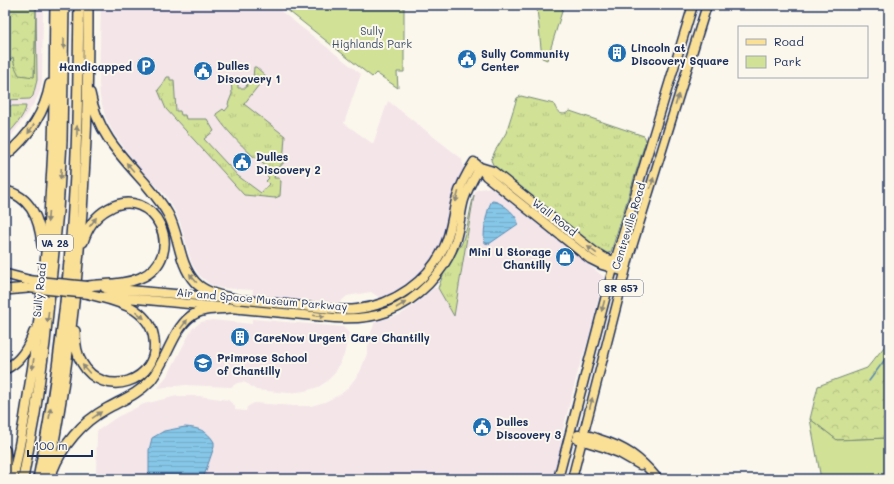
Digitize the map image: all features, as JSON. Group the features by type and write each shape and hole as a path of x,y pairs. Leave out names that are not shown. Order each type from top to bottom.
{"highway":[{"path":"14,479 29,390 43,279 52,167 55,5"},
{"name":"Sully Road","path":"23,479 35,414 44,351 58,211 62,149 64,5"},
{"name":"VA 28","path":"38,479 52,401 66,289 75,176 79,5"},
{"path":"48,479 62,391 76,283 85,158 88,5"},
{"path":"5,156 30,130 45,103 51,80 54,38"},
{"path":"88,48 91,98 95,113 104,134 113,147 166,210 172,222 185,266 190,276 206,290 240,300"},
{"path":"5,191 17,195 24,200 32,209 36,217 43,247 43,279"},
{"path":"78,257 87,230 94,220 107,209 117,204 131,203 141,206 153,214 161,226 164,240 163,253 158,263 152,270 140,278 106,289 88,290"},
{"path":"5,274 28,284"},
{"path":"76,283 76,349 82,363 91,375 104,382 118,384 131,381 144,372 153,356 155,344 154,335 150,326 144,318 131,308 88,290"},
{"path":"5,290 28,284"},
{"path":"5,369 17,361 28,345 35,327 41,297"},
{"path":"48,479 63,450 82,427 100,412 140,390 153,377 180,328 188,318 203,310 230,308"},
{"path":"5,450 9,479"}],"main road":[{"name":"Centreville Road","path":"558,479 614,265 693,5"},
{"name":"Centreville Road","path":"572,479 626,268 706,5"},
{"name":"Wall Road","path":"477,164 486,176 590,259 599,264 614,265 626,268"},
{"name":"Air and Space Museum Parkway","path":"106,289 351,310 377,304 399,295 422,278 438,258 449,234 459,189 477,164"},
{"name":"Air and Space Museum Parkway","path":"106,289 230,308 350,318 380,314 403,304 415,296 436,275 448,257 457,234 466,193 473,179 477,164"},
{"path":"28,284 88,290"},
{"path":"569,436 582,437 595,444 619,453 658,479"}],"shaded area":[{"path":"5,5 43,5 42,82 40,91 21,123 12,135 5,141"},
{"path":"101,5 273,5 361,74 344,123 373,144 388,101 462,159 464,170 453,196 445,232 437,251 426,268 390,294 380,298 371,292 347,296 339,303 252,296 253,290 221,288 211,285 199,275 192,264 181,225 166,196 137,165 114,134 105,116 100,97 99,84"},
{"path":"490,187 604,277 564,425 553,479 96,479 97,431 117,417 144,404 177,396 199,396 228,400 235,406 235,410 246,411 247,407 254,403 311,406 325,402 341,394 348,388 360,372 367,354 370,335 375,322 400,315 434,288 438,288 454,315 474,195 476,190"},
{"path":"252,319 343,327 349,333 344,355 335,373 326,382 318,387 305,391 289,393 256,390 243,382 237,383 231,387 185,385 158,388 169,373 192,329 201,322 212,320 252,324"}],"green space":[{"path":"5,5 36,5 34,77 19,75 15,67 13,57 5,62"},
{"path":"36,5 37,80 33,96 30,99 5,100 5,62 13,57 15,67 34,77"},
{"name":"Sully Highlands Park","path":"281,5 404,5 404,72 397,72 398,88 376,73 372,77"},
{"path":"564,5 547,60 542,58 537,8"},
{"path":"254,67 266,76 244,104 285,136 283,164 281,164 281,167 275,167 275,170 261,163 242,146 219,120 216,114 223,109 225,111 229,106 228,104 232,94 231,78 238,78 238,88 246,88 247,83 249,83 249,78 253,78"},
{"path":"167,77 170,77 170,80 174,80 176,111 180,111 181,115 185,115 186,119 207,119 214,131 204,139 238,176 261,193 269,184 266,181 269,178 266,175 267,173 275,174 274,178 279,178 281,181 280,196 275,198 244,195 166,109 158,90"},
{"path":"521,96 554,104 558,112 562,114 570,111 644,136 646,140 611,252 605,254 494,167 491,160 506,133 517,98"},
{"path":"5,106 26,106 21,118 5,136"},
{"path":"474,195 454,316 438,288 445,270 462,243"},
{"path":"889,341 889,438 837,440 810,419 818,386 867,368"},
{"path":"810,419 837,440 889,438 889,479 821,479"}],"water":[{"path":"492,201 500,203 508,209 517,220 518,224 489,244 485,243 484,234 487,215"},
{"path":"185,427 202,430 214,442 214,447 203,479 149,479 149,450 152,438 164,431"}],"waterway":[{"path":"869,381 889,354"}],"place":[{"name":"Lincoln at Discovery Square","path":"617,53"},
{"name":"Sully Community Center","path":"467,59"},
{"name":"Handicapped","path":"146,66"},
{"name":"Dulles Discovery 1","path":"203,71"},
{"name":"Dulles Discovery 2","path":"242,162"},
{"name":"Mini U Storage Chantilly","path":"565,257"},
{"name":"CareNow Urgent Care Chantilly","path":"240,337"},
{"name":"Primrose School of Chantilly","path":"203,363"},
{"name":"Dulles Discovery 3","path":"482,427"}]}
